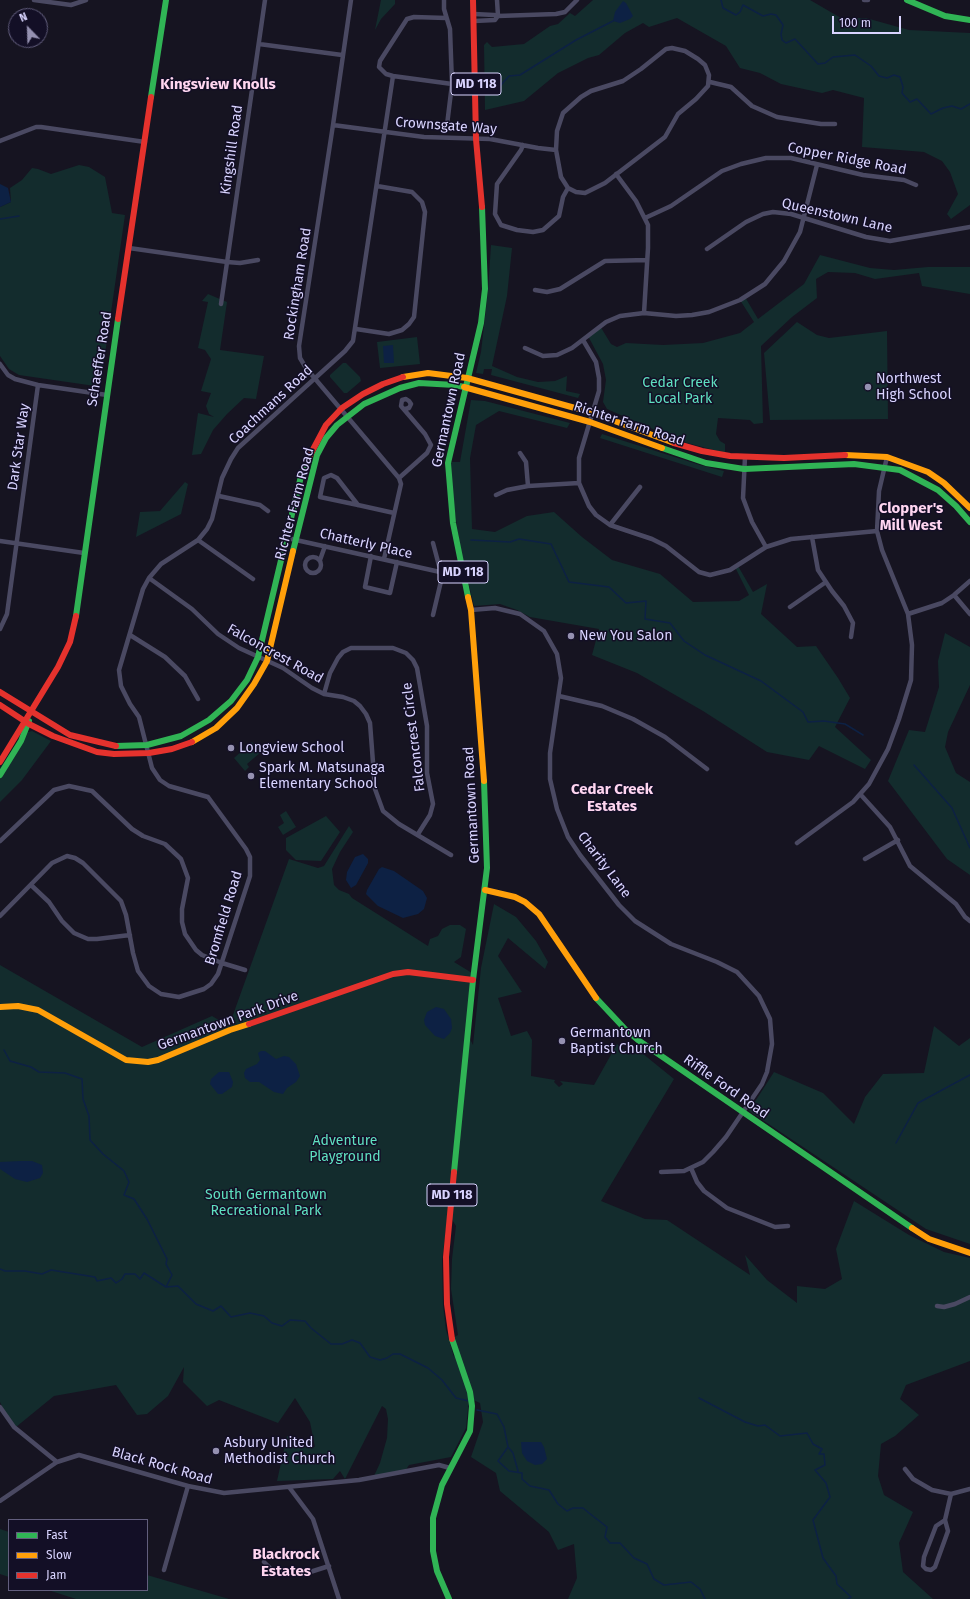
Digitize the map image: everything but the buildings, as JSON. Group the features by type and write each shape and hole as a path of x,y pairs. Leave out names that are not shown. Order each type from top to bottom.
{"main road":[{"name":"Schaeffer Road","path":"0,775 21,741 30,712 58,667 70,642 75,622 106,396 166,0"},
{"name":"Germantown Road","path":"449,1599 437,1571 433,1551 432,1531 437,1498 450,1468 470,1431 472,1421 470,1392 451,1335 445,1276 473,980 487,868 486,810 471,610 453,523 448,478 448,463 481,323 485,289 482,198 476,139 473,0"},
{"path":"907,0 945,16 970,20"},
{"name":"Richter Farm Road","path":"0,692 30,712 70,735 114,746 147,744 181,736 209,720 231,701 247,680 258,657 307,458 322,430 342,408 363,394 404,376 428,373 467,378 593,413 674,443 702,451 745,457 784,458 873,455 887,457 928,472 944,483 970,508"},
{"name":"Richter Farm Road","path":"0,705 26,722 42,730 80,747 98,752 131,755 149,753 194,741 216,728 237,708 254,684 267,660 317,455 326,438 348,416 364,404 400,388 419,383 455,385 590,422 706,463 744,469 854,464 900,470 938,490 956,506 970,522"},
{"name":"Schaeffer Road","path":"0,762 26,722"},
{"path":"21,741 30,732 42,730"},
{"name":"Riffle Ford Road","path":"485,890 515,897 533,908 546,923 592,993 625,1029 741,1113 916,1232 944,1245 970,1253"},
{"name":"Germantown Park Drive","path":"0,1007 28,1007 48,1016 126,1060 148,1062 158,1060 230,1030 278,1015 393,974 408,972 473,980"}],"street":[{"path":"34,0 71,5 86,0"},
{"name":"Kingshill Road","path":"221,304 265,0"},
{"name":"Rockingham Road","path":"351,0 299,346 300,358 314,379 342,408 399,478"},
{"path":"444,0 446,18 450,29 452,84 447,126"},
{"path":"497,0 498,16"},
{"path":"474,18 494,15 556,14 565,12 577,0"},
{"path":"446,18 414,17 407,19 403,23 380,61 379,67 382,72 393,76 452,84"},
{"path":"259,44 342,55"},
{"path":"678,48 698,59 708,71 710,82 702,93 678,114 665,137 591,192 580,193 568,188 561,177 556,150 557,131 560,120 563,113 574,102 591,92 623,80 641,70 666,49 678,48"},
{"name":"Coachmans Road","path":"147,744 140,717 125,694 119,678 119,670 138,602 149,578 161,564 198,540 212,520 219,496 222,478 238,448 345,351 353,341 393,76"},
{"path":"710,82 732,88 752,106 777,117 820,124 836,124"},
{"name":"Crownsgate Way","path":"333,125 424,137 504,140 523,145 556,150"},
{"path":"0,141 36,127 41,127 145,142"},
{"path":"523,145 497,184 495,214 501,225 517,230 533,232 543,230 559,216 563,197 568,188"},
{"name":"Copper Ridge Road","path":"645,218 671,206 722,171 740,164 766,158 779,157 805,160 817,165 863,175 904,180 916,186"},
{"path":"525,348 537,355 549,357 564,352 583,340 600,326 614,318 630,314 644,313 676,316 692,315 709,312 739,301 765,284 774,274 794,244 804,218 817,165"},
{"path":"616,174 645,218 649,233 644,313"},
{"path":"356,329 389,334 402,330 414,317 425,212 422,202 412,192 377,186"},
{"name":"Queenstown Lane","path":"707,249 746,222 763,214 774,212 804,218 870,238 890,241 970,226"},
{"path":"129,248 227,262 240,263 258,260"},
{"path":"535,290 547,292 560,289 605,261 647,260"},
{"path":"583,340 596,362 599,378 599,391 579,458 579,483 592,511 610,525 652,539 666,546 699,572 710,575 730,570 766,547 791,539 877,531"},
{"path":"0,364 2,370 15,379 38,385 106,396"},
{"name":"Dark Star Way","path":"0,629 7,614 38,385"},
{"path":"384,560 401,484 399,478 427,453 431,445 425,434 405,409"},
{"path":"520,453 526,462 528,486"},
{"path":"745,457 743,498 746,510 766,547"},
{"path":"797,843 861,795 878,771 899,719 911,680 912,646 908,614 882,550 877,531 880,491 887,457"},
{"path":"358,505 337,478 331,476 324,478 320,496 358,505 394,513"},
{"path":"496,495 507,490 528,486 579,483"},
{"path":"610,525 640,487"},
{"path":"219,496 260,505 268,511"},
{"path":"812,537 818,570 849,614 854,629 851,637"},
{"name":"Chatterly Place","path":"287,538 440,572"},
{"path":"198,540 253,580"},
{"path":"0,541 17,542 84,553"},
{"path":"433,542 442,577 433,616"},
{"path":"320,560 325,546"},
{"path":"371,556 364,586 390,593 397,562"},
{"name":"Falconcrest Road","path":"149,578 192,609 226,641 283,668 301,681 324,694 343,697 354,701 366,714 370,724 373,773 379,804 389,818 451,855"},
{"path":"908,614 942,603 970,581"},
{"path":"790,607 826,582"},
{"path":"954,595 970,614"},
{"name":"Charity Lane","path":"471,610 495,608 511,611 528,618 539,626 550,640 557,654 561,678 550,752 550,779 557,809 568,836 580,855 619,905 636,921 671,944 717,962 737,972 750,984 764,1004 770,1019 772,1033 771,1055 762,1084 713,1152 703,1162 675,1173 661,1172"},
{"path":"130,635 165,657 185,676 198,699"},
{"name":"Falconcrest Circle","path":"324,694 330,673 338,658 343,652 351,648 392,648 406,653 413,660 417,668 419,690 427,726 427,774 433,804 430,815 418,834"},
{"path":"559,696 602,706 633,719 665,737 707,769"},
{"name":"Bromfield Road","path":"0,916 58,859 67,856 75,858 83,863 121,901 126,914 138,971 143,980 161,994 179,997 204,989 211,984 222,963 250,876 250,857 212,801 203,794 164,784 152,768 147,744"},
{"path":"0,841 54,790 69,786 92,791 132,829 143,836 165,844 181,859 188,878 182,909 185,934 196,950 202,955 245,970"},
{"path":"861,795 884,819 898,840 910,866 956,904 965,917 970,921"},
{"path":"0,833 4,837"},
{"path":"865,859 898,840"},
{"path":"31,885 49,902 74,933 88,939 130,935"},
{"path":"691,1168 697,1182 704,1191 727,1208 775,1227 788,1226"},
{"path":"937,1306 955,1304 970,1297"},
{"path":"0,1407 14,1427 57,1462"},
{"name":"Black Rock Road","path":"0,1501 57,1462 79,1455 188,1486 224,1493 359,1480 439,1465 450,1468"},
{"path":"905,1469 913,1479 932,1490 951,1494 970,1489"},
{"path":"164,1570 188,1486"},
{"path":"289,1487 313,1519 339,1599"},
{"path":"945,1520 936,1526 931,1538 922,1562 926,1569 931,1570 935,1567 948,1531 945,1520 951,1494"},
{"path":"264,1562 271,1570 288,1574 307,1573 329,1566"}],"green space":[{"path":"381,0 395,0 395,4 381,19 375,30"},
{"path":"593,0 810,0 841,18 866,18 909,30 970,33 970,205 951,219 947,214 958,194 950,172 942,161 924,152 862,147 864,98 833,90 822,93 781,84 760,73 740,68 726,46 677,18 649,27 643,23 625,33 599,55 588,58 558,73 524,101 485,110 484,45 487,42 492,47 524,44 550,26 558,24 570,13 575,16"},
{"path":"79,165 89,167 105,177 112,213 125,215 101,382 95,386 19,375 9,369 0,356 0,207 11,202 10,188 22,180 32,168 51,174"},
{"path":"491,245 512,248 507,296 492,366 517,377 538,382 555,381 567,376 566,391 580,394 578,398 491,375 492,369 484,369 483,374 476,373 481,352 488,291"},
{"name":"Cedar Creek Local Park","path":"820,255 870,268 894,270 928,267 970,267 970,294 922,286 919,273 875,279 855,273 828,272 816,279 817,298 792,317 761,346 763,423 754,424 750,420 718,418 716,434 720,441 725,444 725,453 680,441 607,409 603,402 606,380 603,364 588,336 600,326 611,344 617,347 626,343 663,345 703,343 740,333 754,322 740,300 745,297 758,319 804,284"},
{"path":"208,294 227,302 220,350 264,356 256,399 244,398 213,430 201,454 192,455 198,413 214,417 209,414 206,406 211,393 201,391 211,359 205,350 198,348 208,302 202,301"},
{"path":"797,322 817,335 829,338 887,331 888,419 770,420 764,353"},
{"path":"417,337 420,364 380,368 377,342"},
{"path":"343,363 346,363 360,377 361,381 347,393 344,393 330,377 330,375"},
{"path":"471,400 485,401 570,423 567,428 499,411 476,425 470,458 472,529 495,532 527,516 554,512 582,537 612,560 660,574 693,602 739,601 749,595 735,567 738,566 753,592 767,584 761,614 797,647 816,646 838,678 850,698 835,727 871,760 865,769 819,746 809,760 767,752 703,711 637,673 592,655 599,629 530,617 517,610 500,604 474,606 461,552 454,507 450,462 460,462"},
{"path":"602,434 700,465 724,471 722,477 600,438"},
{"path":"185,482 188,484 181,514 136,537 140,512 160,511"},
{"path":"945,633 970,647 970,685 948,732 945,747 956,773 970,782 970,875 947,859 888,781 909,730 925,732 939,687 938,661"},
{"path":"32,731 51,741 22,780 0,802 0,768 24,733"},
{"path":"252,742 261,752 247,764 249,767 245,771 234,758"},
{"path":"286,811 296,827 283,835 278,827 284,823 280,815"},
{"path":"326,816 340,832 321,861 296,860 286,850 286,838"},
{"name":"South Germantown Recreational Park","path":"349,826 353,832 340,852 332,869 334,885 339,890 349,894 352,898 428,946 430,939 438,936 442,929 450,925 460,925 466,929 461,957 454,962 472,973 470,1039 473,1045 481,968 494,904 516,917 536,941 548,962 545,969 508,938 498,956 522,992 498,998 511,1036 527,1031 532,1040 531,1076 555,1080 554,1082 559,1087 563,1084 560,1081 594,1085 617,1044 627,1052 632,1045 674,1079 601,1201 645,1219 667,1220 750,1275 745,1255 767,1280 797,1303 797,1286 825,1289 842,1279 836,1249 854,1201 909,1235 944,1252 970,1258 970,1361 906,1385 900,1399 919,1415 895,1436 881,1444 878,1476 884,1495 913,1512 899,1543 903,1572 933,1599 568,1599 577,1578 574,1544 558,1550 549,1532 500,1491 496,1473 471,1457 483,1422 480,1403 469,1398 466,1428 451,1457 409,1465 405,1471 374,1476 380,1463 387,1438 388,1419 386,1409 382,1406 345,1479 340,1471 333,1479 277,1481 287,1436 315,1447 310,1422 295,1398 278,1423 219,1400 207,1406 183,1382 184,1367 168,1396 147,1414 137,1415 116,1385 54,1396 16,1427 9,1421 0,1402 0,965 142,1047 212,1016 229,1026 289,859 318,868 324,866","holes":["448,1213 456,1226 452,1259 451,1289 458,1335 449,1340 455,1355 454,1357 446,1330 443,1305 442,1260"]},
{"path":"934,1026 959,1046 970,1038 970,1244 926,1229 749,1111 774,1072 823,1093 854,1124 865,1097 883,1074 924,1073"},
{"path":"0,1529 8,1532 8,1577 0,1574"},
{"path":"148,1575 229,1599 76,1599 51,1591 148,1591"}],"water":[{"path":"623,1 626,3 633,16 630,19 620,23 613,21 615,12"},
{"path":"0,184 8,188 11,202 0,207"},
{"path":"393,345 394,363 384,363 383,346"},
{"path":"363,854 368,859 368,863 356,885 351,888 346,880 347,872 355,857"},
{"path":"382,867 394,871 423,891 427,898 424,909 418,914 403,918 378,906 366,894 379,869"},
{"path":"436,1007 444,1009 451,1019 452,1028 450,1033 444,1039 435,1036 425,1025 424,1020 427,1012"},
{"path":"265,1051 276,1059 284,1056 289,1057 296,1064 300,1076 296,1082 287,1088 283,1094 274,1092 259,1082 250,1082 245,1078 244,1073 246,1069 257,1064 260,1060 258,1053"},
{"path":"219,1072 229,1072 233,1082 232,1087 222,1094 218,1094 210,1084 211,1079"},
{"path":"32,1161 42,1165 43,1173 40,1178 27,1182 15,1179 0,1169 0,1162"},
{"path":"521,1442 541,1442 547,1459 542,1464 535,1465 527,1461 522,1453"}],"waterway":[{"path":"721,0 723,8 736,15 740,12 743,5 763,16 771,14 776,15 783,25 781,34 782,40 786,43 795,39 818,64 825,63 833,57 855,55 871,66 879,76 887,78 894,75 900,77 903,87 902,93 910,102 917,99 931,114 943,108 952,106 961,109 970,104"},
{"path":"493,94 509,76 520,75 576,40 613,21"},
{"path":"0,219 19,216"},
{"path":"471,540 510,542 519,539 551,544 569,582 609,587 626,603 646,601 645,619 670,623 684,641 705,655 761,681 803,712 808,722 824,721 845,724 863,735"},
{"path":"914,765 952,808 970,848"},
{"path":"4,1050 10,1061 31,1067 39,1072 65,1073 82,1079 83,1099 89,1116 90,1140 103,1154 124,1171 129,1182 124,1195 134,1199 147,1219 167,1259 166,1264 172,1275 166,1287"},
{"path":"896,1143 918,1103 970,1075"},
{"path":"0,1269 5,1271 25,1271 42,1274 51,1270 95,1277 97,1281 111,1278 116,1283 122,1279 125,1274 135,1274 140,1279 144,1273 166,1287 178,1286 196,1304 213,1311 221,1306 231,1317 250,1313 264,1316 272,1323 282,1326 290,1320 305,1321 311,1328 331,1344 342,1344 352,1340 360,1343 370,1357 380,1360 393,1354 400,1354 428,1368 442,1380 456,1398 469,1401"},
{"path":"699,1398 745,1422 758,1426 765,1425 780,1436 807,1433 813,1444 822,1449 819,1454 824,1454 825,1465 815,1470 826,1483 830,1497 813,1520 823,1558 836,1576 837,1584 851,1597 848,1599"},
{"path":"477,1410 497,1414 504,1427 508,1447 498,1461 509,1471 522,1473 522,1479 530,1486 549,1490 558,1504 567,1511 573,1508 583,1508 607,1527 605,1537 610,1543 620,1543 634,1558 647,1564 654,1579 664,1585 691,1582 700,1589 705,1599"},
{"path":"508,1447 513,1453 518,1471"}],"traffic: fast":[{"path":"151,97 166,0"},
{"path":"907,0 945,16 970,20"},
{"path":"468,597 453,523 448,463 481,323 485,289 482,207"},
{"path":"76,616 118,319"},
{"path":"293,551 317,455 326,438 337,425 364,404 400,388 419,383 464,387"},
{"path":"662,448 706,463 744,469 854,464 900,470 938,490 956,506 970,522"},
{"path":"116,746 147,745 181,736 209,720 231,701 247,680 258,657 302,472 309,457"},
{"path":"0,775 21,741 29,721"},
{"path":"454,1172 473,980 487,868 484,781"},
{"path":"596,998 625,1029 638,1040 912,1228"},
{"path":"449,1599 437,1571 433,1551 433,1518 442,1485 470,1431 472,1406 470,1392 452,1339"}],"traffic: slow":[{"path":"403,377 428,373 467,378 593,413 674,443"},
{"path":"464,387 590,422 662,448"},
{"path":"845,455 887,457 928,472 944,483 970,508"},
{"path":"192,742 216,728 237,708 254,684 267,661 293,551"},
{"path":"468,597 471,610 484,781"},
{"path":"485,890 515,897 525,902 539,914 596,998"},
{"path":"0,1007 18,1006 38,1010 126,1060 148,1062 158,1060 230,1030 249,1024"},
{"path":"912,1228 929,1239 970,1253"}],"traffic: jam":[{"path":"473,0 476,139 482,207"},
{"path":"118,319 151,97"},
{"path":"309,457 326,425 342,408 363,394 383,384 403,377"},
{"path":"674,443 702,451 730,456 784,458 845,455"},
{"path":"0,762 58,667 70,642 76,616"},
{"path":"0,692 70,735 116,746"},
{"path":"0,705 29,724 53,736 97,752 114,754 149,753 172,749 192,742"},
{"path":"249,1024 393,974 408,972 473,980"},
{"path":"452,1339 447,1304 446,1257 454,1172"}],"place":[{"name":"Northwest High School","path":"868,387"},
{"name":"New You Salon","path":"571,636"},
{"name":"Longview School","path":"231,748"},
{"name":"Spark M. Matsunaga Elementary School","path":"251,776"},
{"name":"Germantown Baptist Church","path":"562,1041"},
{"name":"Asbury United Methodist Church","path":"216,1451"}],"district":[{"name":"Kingsview Knolls","path":"218,85"},
{"name":"Clopper's Mill West","path":"911,518"},
{"name":"Cedar Creek Estates","path":"612,798"},
{"name":"Blackrock Estates","path":"286,1564"}],"park label":[{"name":"Adventure Playground","path":"345,1150"}]}
